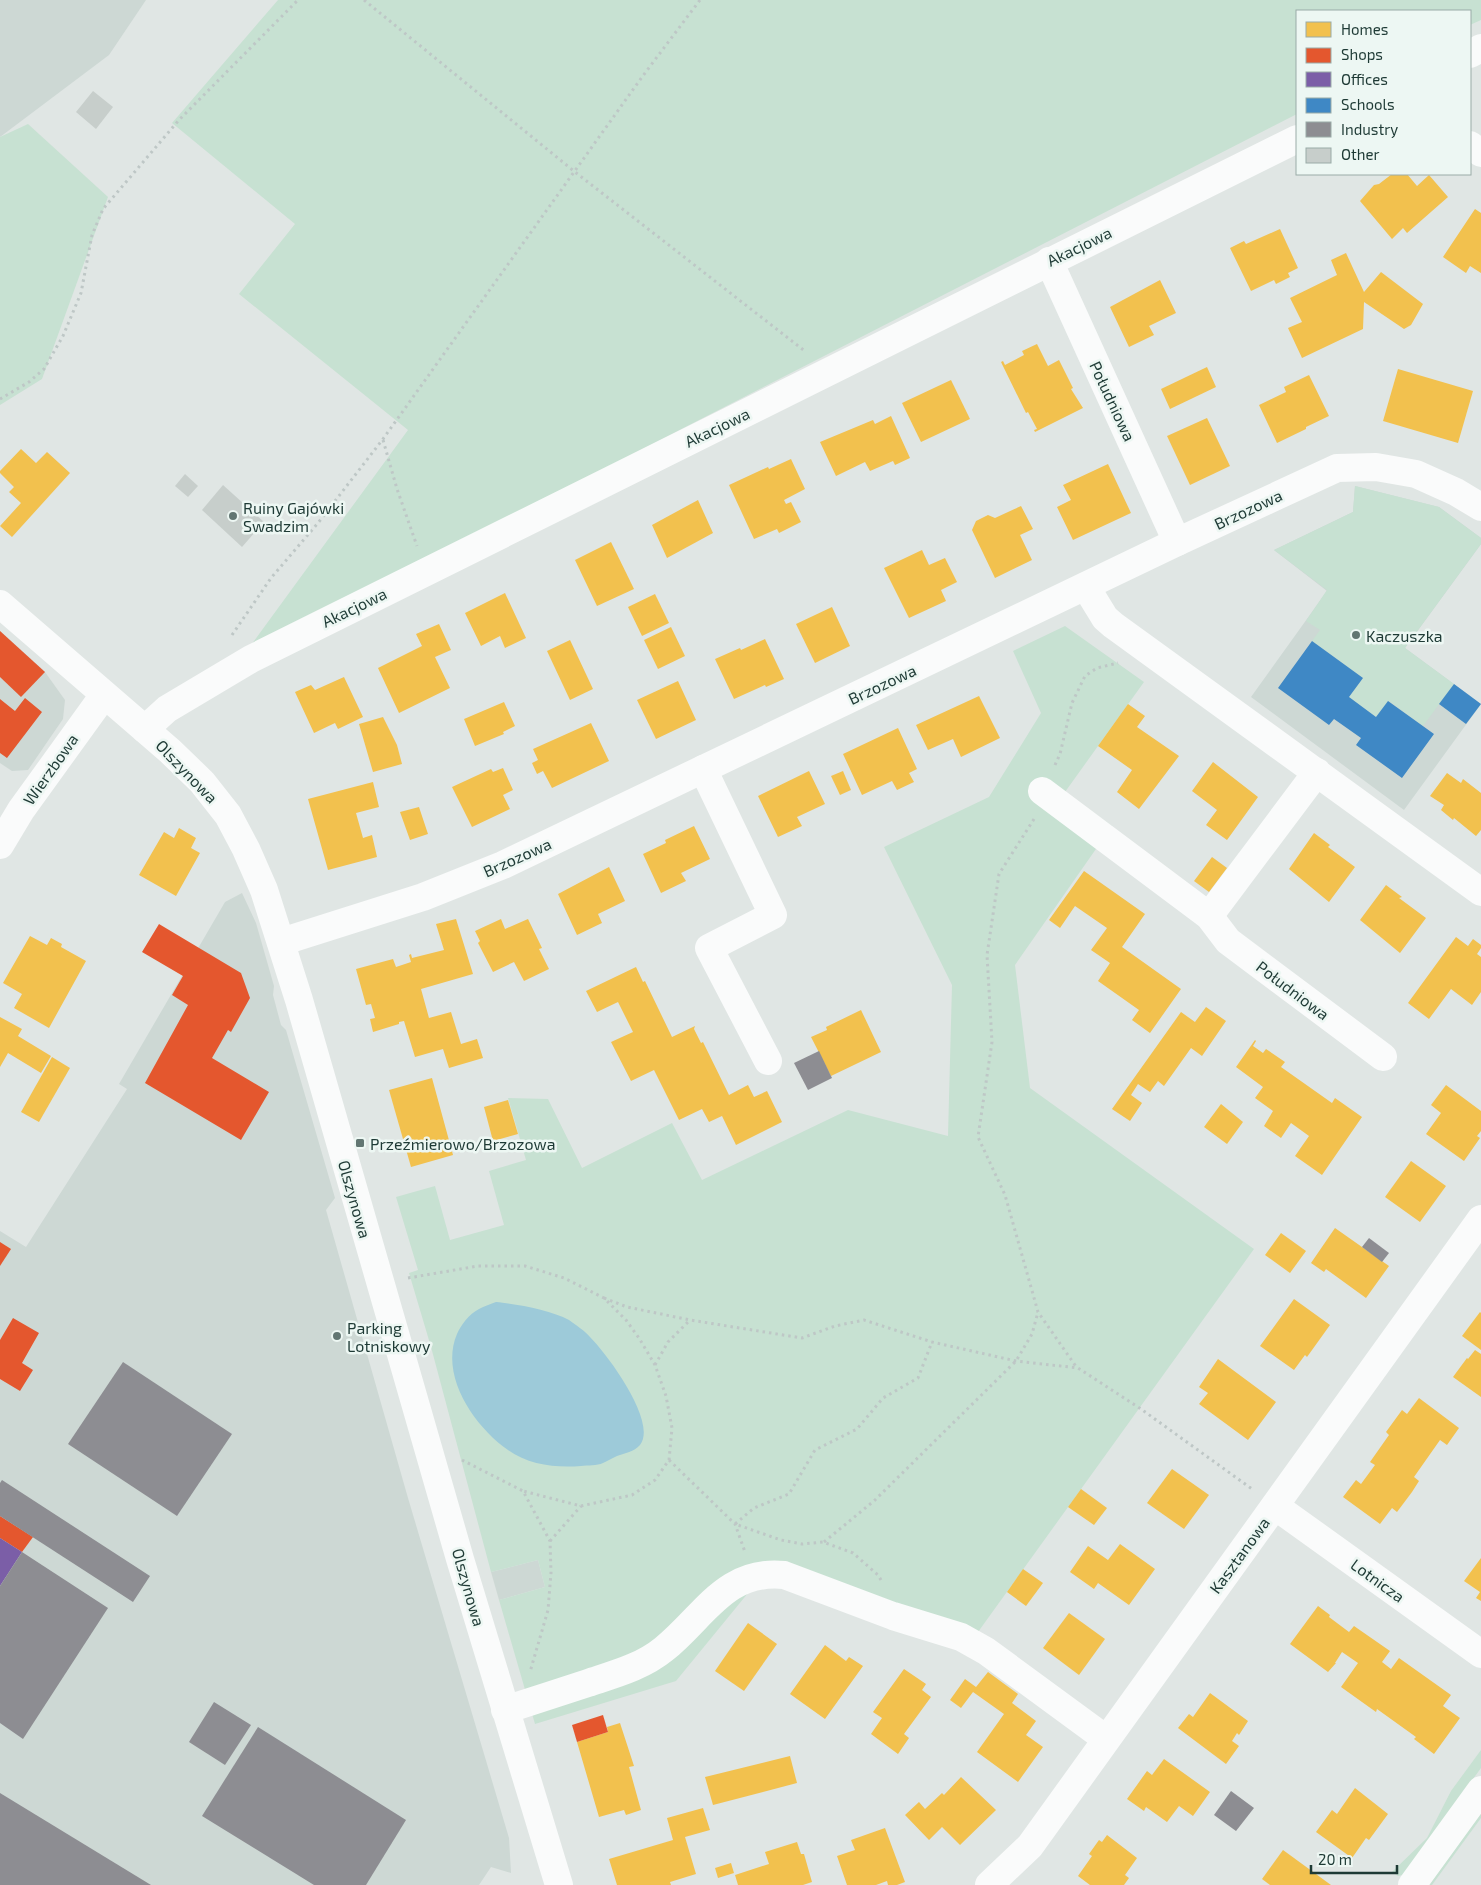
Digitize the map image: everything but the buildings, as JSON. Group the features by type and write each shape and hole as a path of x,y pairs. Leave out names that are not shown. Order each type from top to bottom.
{"street":[{"name":"Akacjowa","path":"145,730 167,709 251,659 1296,139"},
{"name":"Południowa","path":"1049,261 1177,542"},
{"name":"Brzozowa","path":"281,942 423,897 503,865 1177,542 1337,468 1376,467 1416,474 1456,492 1481,507"},
{"path":"1086,587 1105,618 1481,892"},
{"name":"Olszynowa","path":"0,604 202,782 228,816 246,849 264,890 517,1706 559,1885"},
{"name":"Wierzbowa","path":"0,845 27,802 104,695"},
{"path":"703,769 773,915 708,948 768,1061"},
{"path":"1209,916 1316,772"},
{"name":"Południowa","path":"1045,793 1209,916 1228,941 1383,1057"},
{"name":"Kasztanowa","path":"989,1885 1030,1846 1481,1219"},
{"name":"Lotnicza","path":"1275,1506 1481,1654"},
{"path":"517,1706 637,1667 664,1650 728,1588 745,1578 784,1574 893,1616 960,1637 986,1651 1106,1739"},
{"path":"1412,1885 1481,1790"}],"path":[{"path":"0,400 29,382 44,369 63,336 81,293 92,235 103,209 179,120 298,0"},
{"path":"364,0 575,172 830,370"},
{"path":"230,639 271,578 318,523 383,439 642,77 700,0"},
{"path":"383,439 405,512 428,571"},
{"path":"1118,663 1097,668 1084,676 1072,703 1060,754 1045,793 999,874 987,955 992,1042 978,1138 1005,1194 1038,1312 1078,1368 1141,1409 1275,1506"},
{"path":"399,1279 478,1266 525,1266 564,1278 627,1307 690,1320 802,1338 835,1326 864,1320 932,1342 1016,1361 1078,1368"},
{"path":"458,1458 523,1490 581,1506 632,1495 654,1480 669,1460 672,1428 666,1396 655,1365 639,1338 626,1320 604,1298"},
{"path":"823,1542 875,1500 1016,1361 1032,1334 1038,1312"},
{"path":"655,1365 668,1342 690,1320"},
{"path":"735,1524 754,1508 789,1494 815,1450 857,1429 884,1398 918,1378 932,1342"},
{"path":"669,1460 735,1524 781,1540 802,1544 823,1542 853,1553 878,1575 892,1601 893,1616"},
{"path":"517,1706 548,1610 551,1573 550,1541 523,1490"},
{"path":"550,1541 581,1506"},
{"path":"735,1524 753,1576"}],"shaded area":[{"path":"0,0 146,0 109,55 0,137"},
{"name":"Kaczuszka","path":"1355,486 1439,507 1481,538 1481,544 1405,648 1481,704 1404,810 1251,697 1327,591 1274,550 1353,512"},
{"path":"0,631 45,672 65,700 63,719 28,770 12,771 0,763"},
{"path":"242,893 256,923 274,986 273,995 281,1025 286,1030 335,1198 326,1210 408,1498 509,1838 511,1873 491,1867 479,1885 0,1885 0,1231 26,1247 127,1089 119,1084 225,902"},
{"path":"538,1560 545,1587 499,1600 491,1572"}],"green space":[{"path":"278,0 1481,0 1481,20 1471,25 1471,10 1296,10 1296,115 246,652 408,430 239,294 295,224 172,123"},
{"path":"28,124 108,197 42,379 0,405 0,137"},
{"name":"Kaczuszka","path":"1355,486 1439,507 1481,538 1481,544 1405,648 1454,684 1423,726 1389,701 1376,717 1349,697 1363,678 1312,641 1320,630 1306,621 1327,590 1274,550 1353,512"},
{"path":"1065,626 1144,682 1065,792 1112,826 1015,965 1030,1088 1254,1249 978,1632 771,1565 676,1681 535,1724 499,1600 545,1587 538,1560 491,1572 431,1347 409,1273 418,1270 396,1197 435,1186 450,1240 504,1225 489,1171 526,1160 508,1098 548,1099 582,1168 672,1123 702,1180 848,1110 948,1136 952,985 884,847 989,797 1041,713 1013,651"},
{"path":"1481,1750 1481,1768 1403,1875 1398,1876 1392,1872 1427,1838 1451,1791"},
{"path":"1481,1813 1481,1818 1432,1885 1429,1885"}],"water":[{"path":"496,1302 544,1310 562,1316 588,1335 608,1358 637,1405 644,1434 638,1447 601,1464 562,1466 543,1464 516,1455 484,1428 463,1399 453,1367 453,1350 457,1334 466,1320 475,1311"}],"place":[{"name":"Ruiny Gajówki Swadzim","path":"233,516"},
{"name":"Kaczuszka","path":"1356,635"},
{"name":"Przeźmierowo/Brzozowa","path":"360,1143"},
{"name":"Parking Lotniskowy","path":"337,1336"}]}
